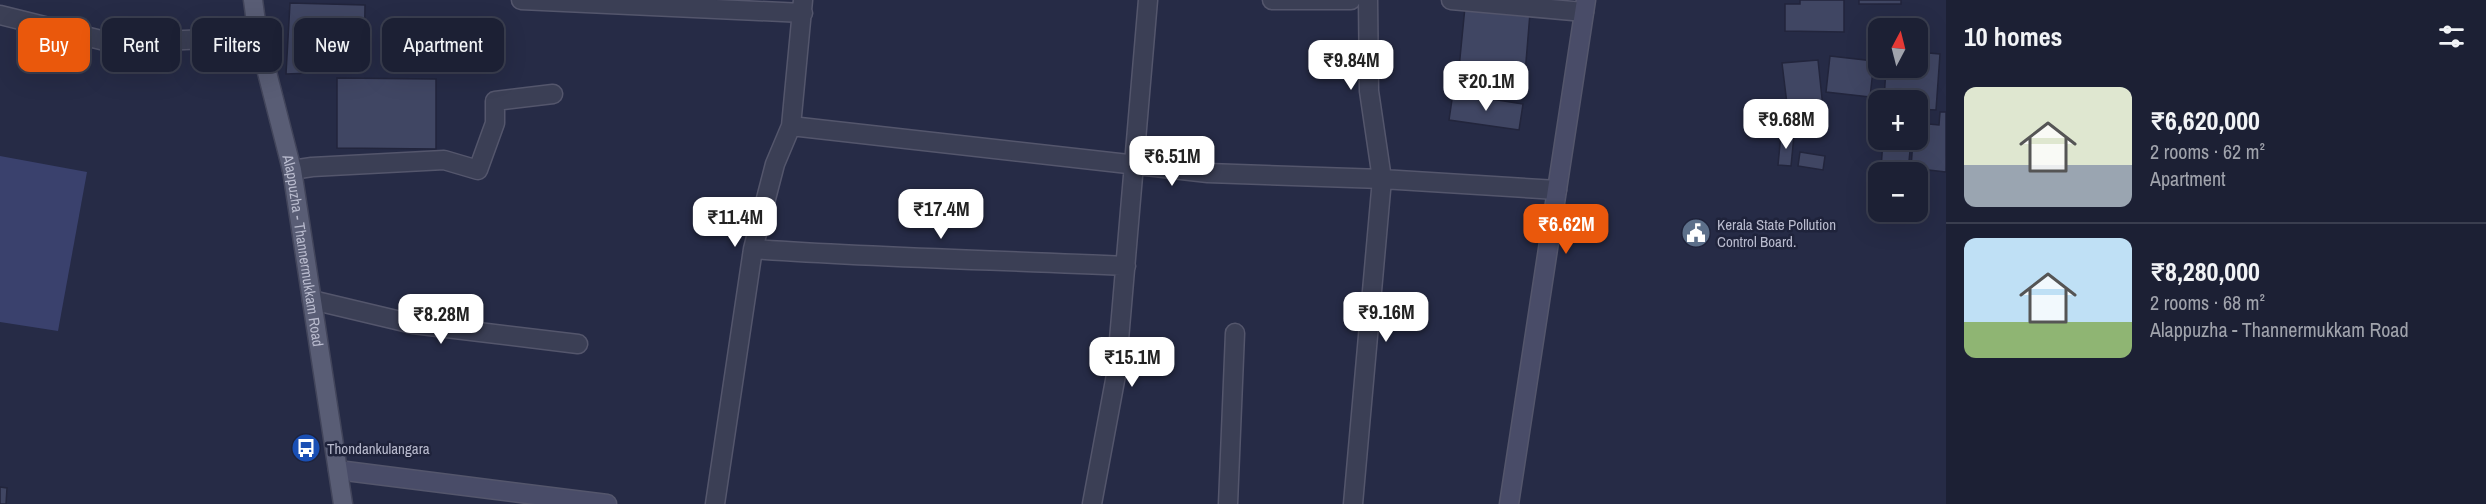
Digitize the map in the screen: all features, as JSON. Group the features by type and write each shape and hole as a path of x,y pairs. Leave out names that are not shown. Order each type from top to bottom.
{"main road":[{"name":"Alappuzha - Thannermukkam Road","path":"253,0 255,18"},
{"path":"1509,504 1585,6"},
{"name":"Alappuzha - Thannermukkam Road","path":"267,72 292,170 343,504"},
{"path":"338,470 608,504"}],"street":[{"path":"521,0 803,6 791,126 775,164 753,249 715,504"},
{"path":"1092,504 1116,375 1148,0"},
{"path":"1272,0 1351,0"},
{"path":"1353,504 1382,179 1369,91 1368,0"},
{"path":"1451,0 1585,6"},
{"path":"0,15 113,43 192,40"},
{"path":"292,170 444,160 478,170 495,123 495,101 553,94"},
{"path":"791,126 1208,173 1382,179 1557,190"},
{"path":"753,249 855,257 974,258 1126,266"},
{"path":"312,300 413,324 578,344"},
{"path":"1228,504 1235,333"}],"water":[{"path":"0,156 87,172 58,331 0,322"}],"building":[{"path":"1800,0 1844,0 1844,32 1785,31 1785,4 1800,4"},
{"path":"1859,0 1901,0 1901,4 1859,4"},
{"path":"290,3 365,5 365,18 294,18 294,72 338,72 286,74"},
{"path":"1465,7 1530,13 1525,74 1459,68"},
{"path":"1928,53 1940,54 1936,110 1928,110 1928,90 1885,90 1885,78 1928,78"},
{"path":"1830,56 1868,60 1868,78 1872,78 1868,97 1826,92"},
{"path":"1818,60 1823,108 1788,112 1782,63"},
{"path":"337,78 436,79 436,149 337,148"},
{"path":"1453,93 1523,104 1519,130 1449,120"},
{"path":"1940,112 1946,112 1946,172 1928,170 1928,162 1911,162 1912,150 1928,150 1928,124 1939,125"},
{"path":"1781,134 1794,135 1791,166 1778,165"},
{"path":"1882,150 1910,150 1909,162 1881,162"},
{"path":"1800,152 1825,156 1823,170 1798,166"},
{"path":"0,487 7,488 6,504 0,504"}],"place":[{"name":"Kerala State Pollution Control Board.","path":"1696,233"},
{"name":"Thondankulangara","path":"306,448"}]}
